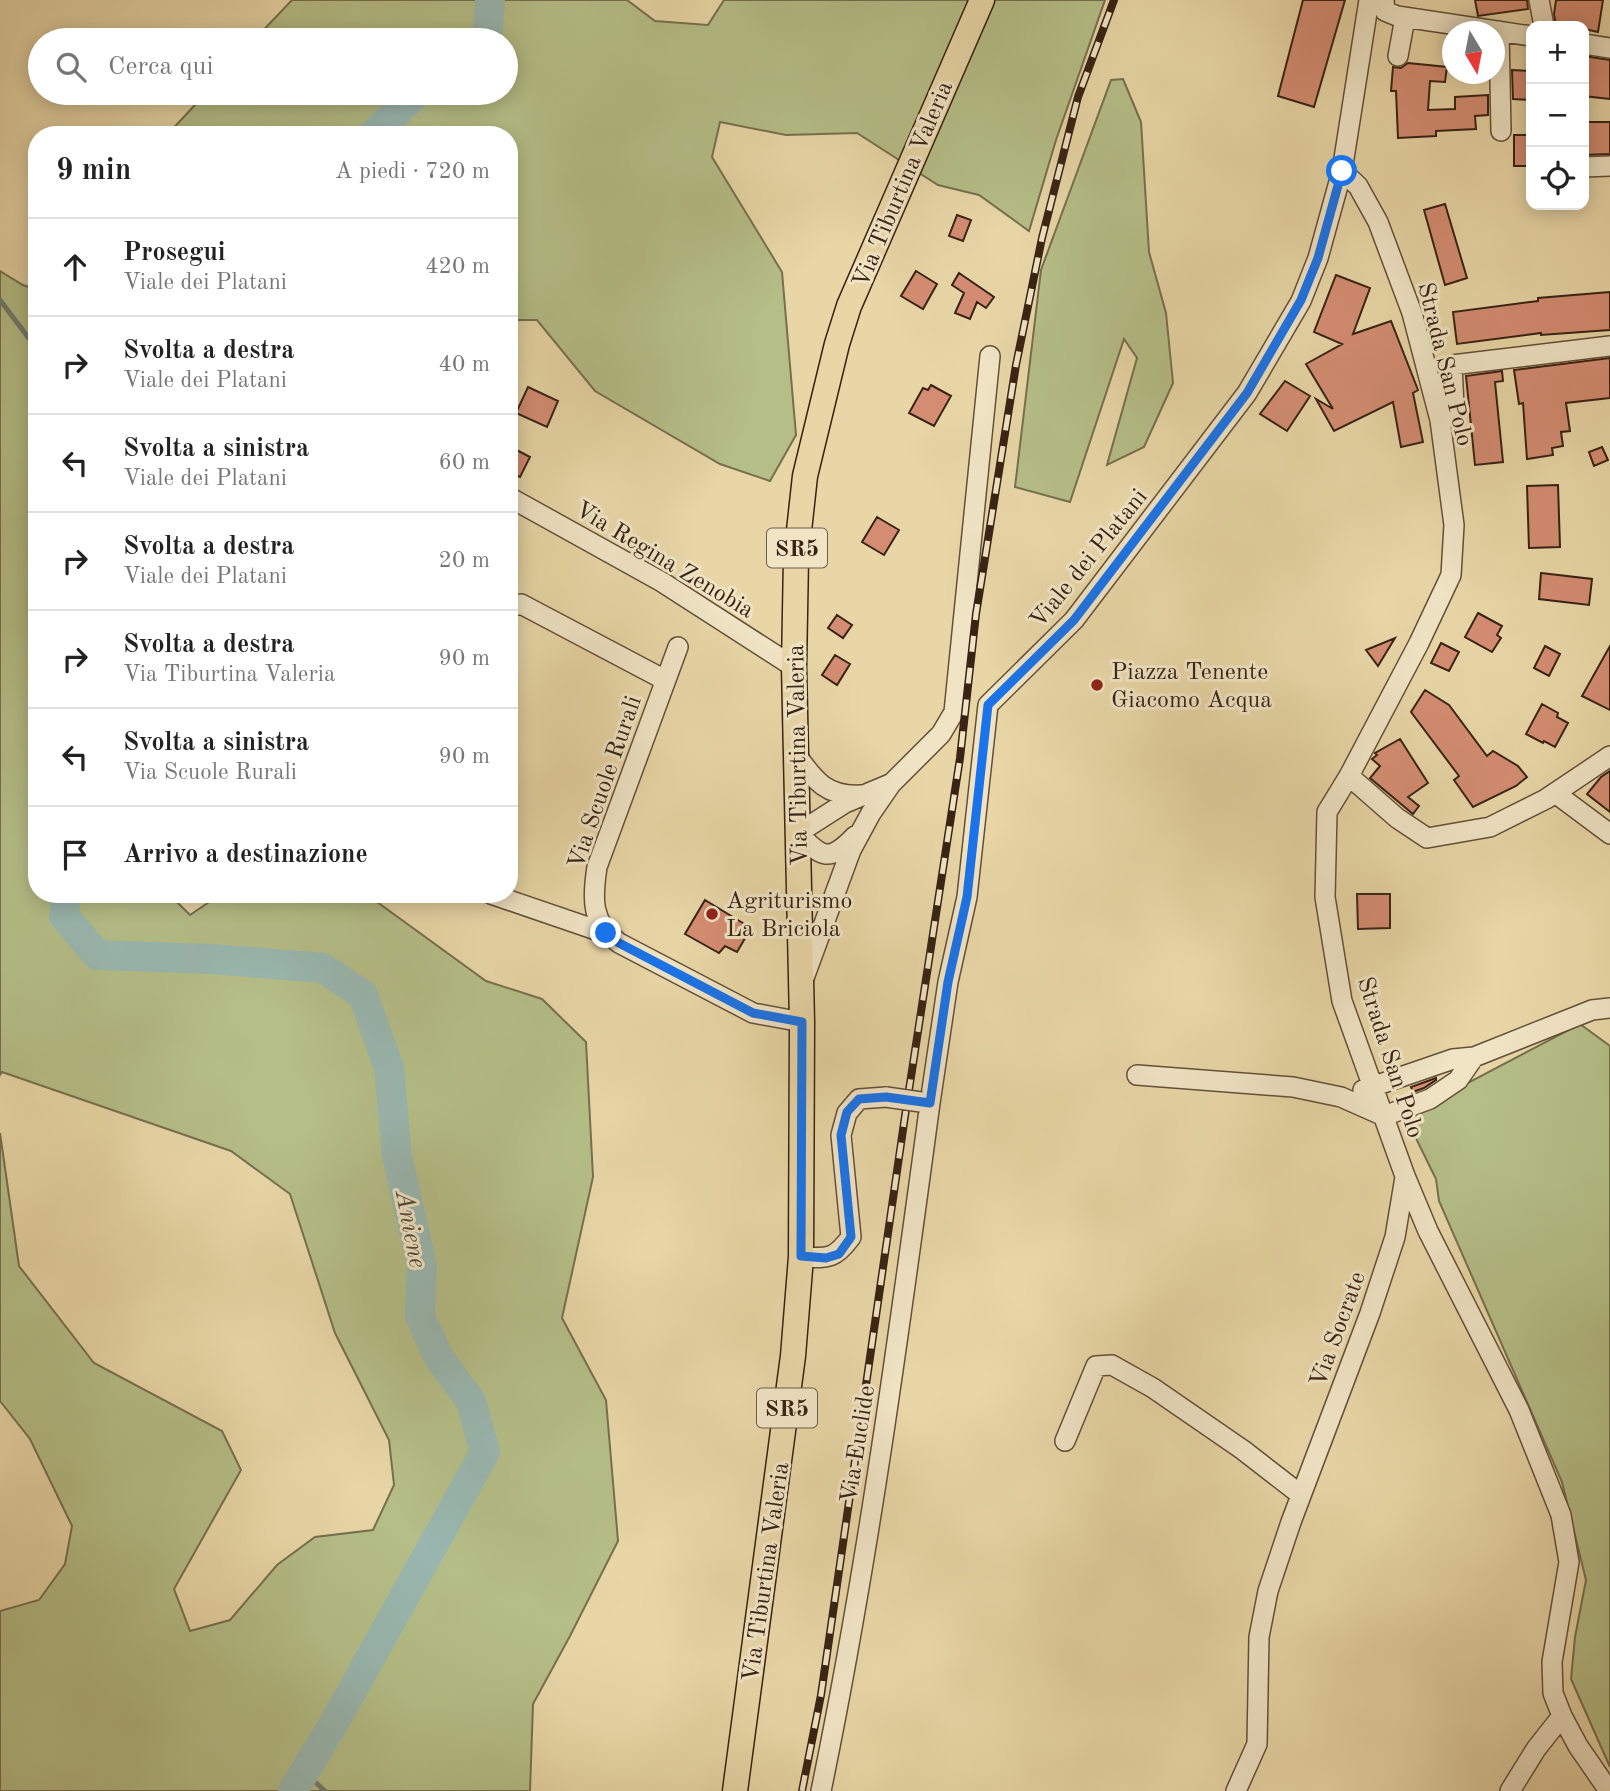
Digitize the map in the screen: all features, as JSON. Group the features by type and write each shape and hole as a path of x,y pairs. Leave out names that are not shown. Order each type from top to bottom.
{"main road":[{"name":"Via Tiburtina Valeria","path":"735,1791 793,1356 801,1256 802,1022 794,667 796,558 805,476 849,306 982,0"}],"street":[{"name":"Viale dei Platani","path":"926,1102 967,897 988,705 1074,620 1247,393 1301,300 1318,258 1342,171 1368,0"},
{"path":"1384,0 1385,11 1405,18 1442,24"},
{"path":"1539,0 1543,21"},
{"path":"1398,55 1405,18"},
{"path":"1505,33 1526,35"},
{"path":"1589,45 1610,48"},
{"path":"1500,84 1501,131"},
{"path":"1589,167 1610,166"},
{"name":"Strada San Polo","path":"1342,171 1358,186 1377,222 1412,313 1440,420 1454,525 1451,575 1419,643 1349,776 1327,812 1325,897 1342,1001 1405,1176 1428,1231 1519,1410 1561,1515 1569,1562 1552,1662 1553,1693 1578,1746 1609,1791"},
{"path":"1440,420 1454,407 1452,365 1610,346"},
{"path":"801,985 830,903 851,850 863,828 891,784 941,734 954,712 990,356"},
{"name":"Via Regina Zenobia","path":"518,502 662,582 794,667"},
{"name":"Via Scuole Rurali","path":"518,605 522,604 665,680"},
{"name":"Via Scuole Rurali","path":"606,933 594,905 597,867 678,647"},
{"path":"797,756 815,781 822,786 849,796 866,795"},
{"path":"1349,776 1397,818 1427,838 1490,827 1555,793 1610,756"},
{"path":"863,828 845,847 832,854 816,852 798,833 845,803 891,784"},
{"path":"1555,793 1610,834"},
{"path":"518,903 606,933 619,943 753,1013 802,1022"},
{"path":"1341,1097 1453,1059 1474,1058 1592,1010 1610,1008"},
{"path":"1137,1075 1293,1087 1341,1097 1384,1116 1430,1099 1458,1080 1474,1058"},
{"path":"801,1256 826,1258 839,1254 851,1237 841,1135 847,1112 859,1099 886,1097 926,1102"},
{"name":"Via Euclide","path":"821,1791 846,1674 897,1349 926,1102"},
{"name":"Via Socrate","path":"1236,1791 1257,1744 1259,1637 1268,1591 1387,1262 1395,1237 1405,1176"},
{"path":"1065,1441 1097,1366 1112,1365 1153,1388 1243,1450 1301,1495"},
{"path":"1510,1791 1536,1749 1562,1716"}],"green space":[{"path":"292,0 627,0 655,21 708,25 724,0 1105,0 1056,140 1029,231 979,195 938,185 857,133 786,135 720,122 712,157 782,272 796,435 770,481 720,464 595,391 537,320 518,320 518,126 175,126 195,105 518,105 518,28 265,28"},
{"path":"1123,79 1141,122 1149,252 1166,313 1173,383 1144,447 1107,465 1137,358 1124,339 1070,502 1015,487 1041,270 1111,80"},
{"path":"0,271 28,287 28,903 178,903 190,915 208,903 378,903 486,981 542,999 586,1042 593,1177 562,1318 606,1400 618,1541 533,1704 530,1791 0,1791 0,1611 39,1600 65,1564 72,1526 30,1439 0,1401 0,1133 19,1266 94,1363 222,1431 241,1470 174,1589 190,1631 230,1620 277,1565 315,1537 373,1530 394,1485 389,1440 335,1333 290,1194 231,1151 2,1072 0,1075"},
{"path":"1580,1024 1610,1046 1610,1767 1571,1679 1575,1637 1586,1580 1562,1482 1439,1201 1436,1179 1405,1116"}],"building":[{"path":"1303,0 1345,0 1314,107 1278,96"},
{"path":"1475,0 1527,0 1528,9 1478,16"},
{"path":"1556,0 1603,0 1598,32 1589,30 1589,21 1555,21"},
{"path":"1589,57 1610,60 1610,99 1589,97"},
{"path":"1408,63 1442,66 1442,82 1430,81 1428,110 1455,109 1455,97 1488,95 1488,115 1475,116 1476,129 1436,131 1436,136 1398,138 1396,91 1391,91 1393,67 1401,68"},
{"path":"1512,70 1526,71 1526,100 1513,99"},
{"path":"1589,122 1610,122 1610,154 1589,155"},
{"path":"1514,135 1526,135 1526,166 1514,166"},
{"path":"1445,204 1467,278 1445,285 1424,210"},
{"path":"957,215 971,220 963,241 949,236"},
{"path":"916,271 937,284 923,309 901,296"},
{"path":"959,273 994,297 986,308 977,302 970,319 955,313 964,293 952,285"},
{"path":"1336,275 1370,288 1353,334 1391,321 1418,390 1413,393 1423,442 1401,447 1393,402 1334,431 1316,399 1333,409 1306,364 1342,344 1314,332"},
{"path":"1610,292 1610,330 1541,333 1457,344 1453,312 1538,301 1538,298"},
{"path":"1610,358 1610,398 1566,403 1570,431 1561,432 1563,446 1552,448 1553,455 1527,459 1523,403 1519,404 1514,370"},
{"path":"1502,371 1503,381 1495,382 1503,462 1475,465 1466,376"},
{"path":"1285,381 1310,396 1287,431 1260,414"},
{"path":"931,385 951,396 934,426 909,413 923,388 928,390"},
{"path":"528,387 558,401 547,427 518,414"},
{"path":"1602,447 1608,460 1594,466 1589,452"},
{"path":"518,451 530,457 520,477 518,476"},
{"path":"1558,485 1560,547 1529,548 1527,486"},
{"path":"877,517 899,530 884,555 862,542"},
{"path":"1541,573 1592,579 1589,605 1539,599"},
{"path":"1478,613 1502,626 1497,635 1501,638 1492,652 1465,637"},
{"path":"837,615 852,625 843,638 828,628"},
{"path":"1395,638 1378,666 1366,650"},
{"path":"1441,643 1459,652 1449,671 1431,663"},
{"path":"1545,646 1560,654 1549,676 1534,668"},
{"path":"1610,646 1610,710 1582,696"},
{"path":"835,655 850,664 837,685 822,675"},
{"path":"1425,690 1449,705 1487,756 1493,751 1518,766 1527,777 1516,786 1473,807 1454,780 1459,776 1411,712"},
{"path":"1542,704 1558,713 1557,717 1568,723 1555,747 1526,734"},
{"path":"1400,739 1428,783 1408,797 1419,806 1413,814 1370,778 1380,766 1372,759 1377,755 1375,753"},
{"path":"1610,771 1610,812 1587,794 1601,777"},
{"path":"1357,894 1390,894 1390,928 1358,929"},
{"name":"Agriturismo La Briciola","path":"705,900 751,928 737,952 725,946 719,953 685,934"},
{"path":"1436,1078 1424,1088 1413,1092 1411,1087"}],"waterway":[{"name":"Aniene","path":"488,28 490,0"},
{"name":"Aniene","path":"382,126 404,105"},
{"path":"0,300 28,337"},
{"name":"Aniene","path":"65,903 64,916 97,955 212,959 323,968 363,995 389,1068 397,1156 422,1266 420,1316 439,1358 471,1401 485,1452 334,1723 293,1791"},
{"path":"304,1772 325,1791"}],"railway":[{"path":"802,1791 821,1695 960,758 976,614 1016,365 1042,238 1078,97 1114,0"}],"place":[{"name":"Piazza Tenente Giacomo Acqua","path":"1097,685"},
{"name":"Agriturismo La Briciola","path":"712,914"}],"route":[{"path":"606,933 619,943 753,1013 802,1022 801,1256 826,1258 839,1254 851,1237 841,1135 847,1112 859,1099 886,1097 930,1103 948,982 967,897 988,705 1074,620 1247,393 1301,300 1318,258 1342,171"}]}
